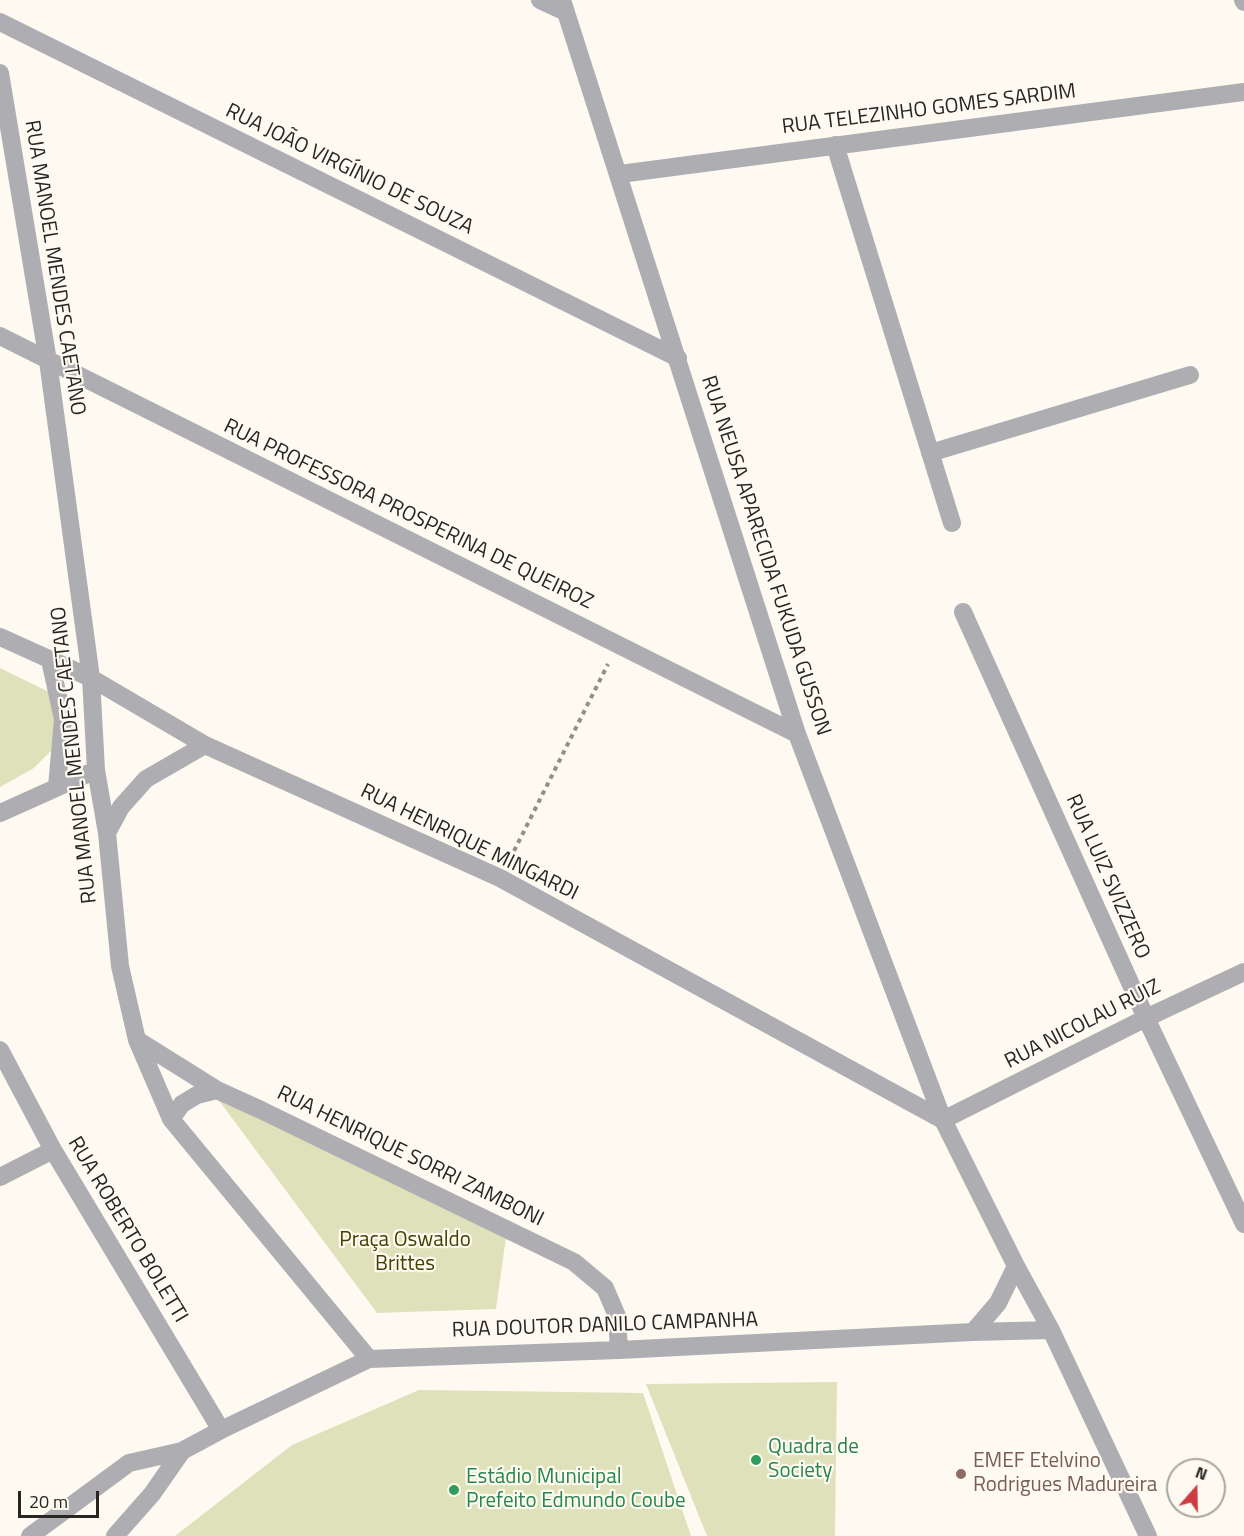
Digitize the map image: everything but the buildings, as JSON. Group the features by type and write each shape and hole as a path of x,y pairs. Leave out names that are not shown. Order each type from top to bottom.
{"street":[{"path":"540,0 564,6"},
{"name":"RUA NEUSA APARECIDA FUKUDA GUSSON","path":"564,6 620,174 797,734 943,1120 1016,1266 1051,1330 1148,1536"},
{"name":"RUA JOÃO VIRGÍNIO DE SOUZA","path":"0,22 678,358"},
{"name":"RUA MANOEL MENDES CAETANO","path":"0,73 48,361 91,678 96,770 107,832 120,966 137,1040 171,1119 369,1359"},
{"name":"RUA TELEZINHO GOMES SARDIM","path":"620,174 1244,92"},
{"path":"835,145 952,523"},
{"name":"RUA PROFESSORA PROSPERINA DE QUEIROZ","path":"0,336 797,734"},
{"path":"930,453 1190,375"},
{"name":"RUA LUIZ SVIZZERO","path":"963,612 1146,1018 1244,1224"},
{"name":"RUA HENRIQUE MINGARDI","path":"0,637 91,678 205,745 500,878 943,1120"},
{"path":"50,660 63,719 57,787"},
{"path":"107,832 121,807 146,779 205,745"},
{"path":"0,813 96,770"},
{"name":"RUA NICOLAU RUIZ","path":"943,1120 1146,1018 1244,972"},
{"name":"RUA HENRIQUE SORRI ZAMBONI","path":"137,1040 217,1090 574,1262 604,1288 617,1316 619,1350"},
{"name":"RUA ROBERTO BOLETTI","path":"0,1050 53,1150 221,1430"},
{"path":"171,1119 182,1104 197,1095 217,1090"},
{"path":"0,1177 53,1150"},
{"path":"973,1332 998,1303 1016,1266"},
{"name":"RUA DOUTOR DANILO CAMPANHA","path":"182,1451 369,1359 1051,1330"},
{"path":"30,1536 129,1463 182,1451"},
{"path":"115,1536 152,1494 182,1451"}],"path":[{"path":"500,878 618,645"}],"green space":[{"path":"0,668 49,692 61,714 57,745 34,768 0,787"},
{"name":"Praça Oswaldo Brittes","path":"217,1098 506,1237 496,1309 377,1313"},
{"name":"Quadra de Society","path":"837,1382 835,1536 707,1536 646,1384"},
{"name":"Estádio Municipal Prefeito Edmundo Coube","path":"419,1390 643,1393 691,1536 175,1536 292,1445"}],"place":[{"name":"Quadra de Society","path":"756,1460"},
{"name":"EMEF Etelvino Rodrigues Madureira","path":"961,1474"},
{"name":"Estádio Municipal Prefeito Edmundo Coube","path":"454,1490"}]}
